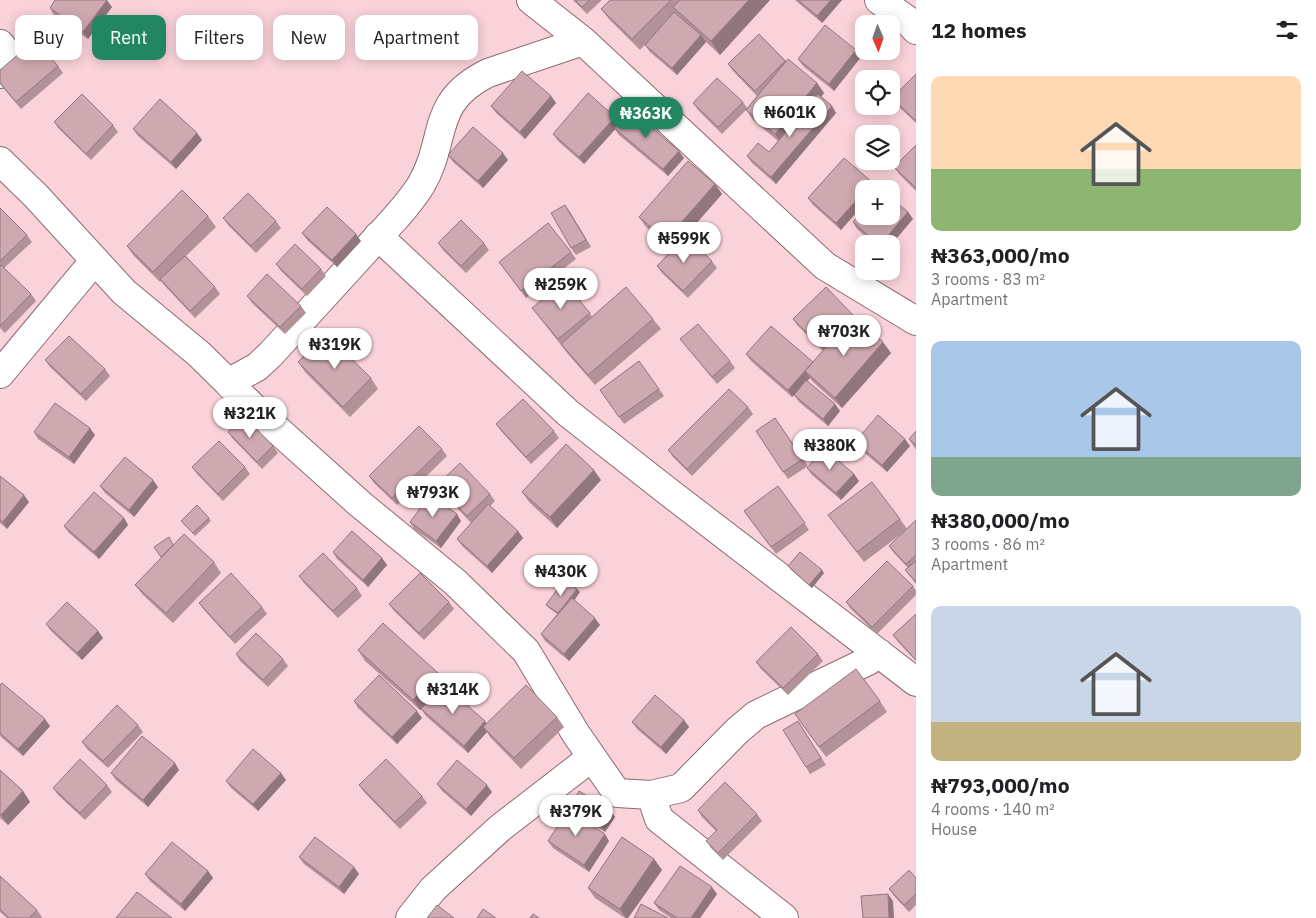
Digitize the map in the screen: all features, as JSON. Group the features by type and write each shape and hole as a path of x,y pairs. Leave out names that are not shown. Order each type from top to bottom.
{"street":[{"path":"530,0 583,40 825,266 916,321"},
{"path":"879,0 906,19 916,30"},
{"path":"230,385 237,378 257,367 270,355 408,204 429,170 444,115 457,94 473,80 488,73 583,40"},
{"path":"0,44 13,60 0,74"},
{"path":"0,161 36,196 124,292 199,354 262,416 360,504 455,582 526,651 576,734 617,793 651,795 681,788 737,731 756,715 868,661 879,653"},
{"path":"378,236 568,413 916,682"},
{"path":"0,374 95,260"},
{"path":"410,918 433,889 500,828 592,757"},
{"path":"651,795 659,819 784,918"}],"building":[{"path":"55,0 107,0 96,15 92,15 92,20 83,32 82,15 60,15 50,8"},
{"path":"575,0 590,0 582,7"},
{"path":"610,0 671,0 632,39 601,9"},
{"path":"680,0 749,0 711,41 673,7"},
{"path":"798,0 831,0 817,16"},
{"path":"674,12 701,35 672,68 645,45"},
{"path":"825,25 855,49 829,84 798,59"},
{"path":"759,34 785,61 755,91 728,64"},
{"path":"15,57 15,60 53,60 58,66 16,102 0,83 0,70"},
{"path":"788,59 817,83 775,134 746,110"},
{"path":"522,71 551,96 520,132 491,106"},
{"path":"916,74 916,121 900,106 900,90"},
{"path":"717,78 743,102 718,127 693,103"},
{"path":"588,93 615,117 579,157 553,134"},
{"path":"82,94 113,125 86,154 54,122"},
{"path":"818,94 832,106 771,177 747,156 758,143 769,152"},
{"path":"160,99 197,133 171,162 133,129"},
{"path":"630,109 679,151 663,169 614,128"},
{"path":"473,127 503,153 478,181 448,155"},
{"path":"916,145 916,188 897,170 900,170 900,161"},
{"path":"844,158 855,167 855,170 858,170 870,180 855,180 855,202 836,223 808,198"},
{"path":"688,161 715,184 666,240 639,217"},
{"path":"182,190 208,216 153,272 127,246"},
{"path":"248,193 276,221 251,246 223,218"},
{"path":"565,205 586,240 571,248 551,213"},
{"path":"900,205 908,212 900,221"},
{"path":"327,207 356,234 332,260 302,233"},
{"path":"0,208 27,235 0,261"},
{"path":"461,220 484,243 461,266 438,243"},
{"path":"548,223 571,252 521,291 499,262"},
{"path":"856,225 897,225 889,235 868,235"},
{"path":"686,236 712,261 683,291 657,266"},
{"path":"295,244 321,269 302,289 276,264"},
{"path":"185,256 215,287 190,311 160,279"},
{"path":"0,266 31,294 0,326"},
{"path":"267,274 301,306 280,327 247,296"},
{"path":"564,282 590,313 558,339 532,308"},
{"path":"626,287 653,319 588,375 561,344"},
{"path":"826,287 853,315 820,346 793,319"},
{"path":"853,316 883,342 835,398 805,371"},
{"path":"698,324 730,361 712,377 680,339"},
{"path":"771,326 813,362 788,390 746,354"},
{"path":"326,334 371,378 343,407 298,362"},
{"path":"69,336 105,369 81,394 45,360"},
{"path":"639,361 659,389 619,417 600,390"},
{"path":"806,380 835,404 823,419 794,395"},
{"path":"729,389 748,407 687,469 668,450"},
{"path":"523,399 554,431 526,457 496,424"},
{"path":"55,403 90,428 69,457 34,432"},
{"path":"878,415 905,439 882,465 855,442"},
{"path":"244,416 273,446 257,462 228,432"},
{"path":"775,418 803,459 783,472 756,431"},
{"path":"419,426 442,449 392,498 369,476"},
{"path":"916,431 916,445 909,439"},
{"path":"219,441 245,467 218,494 192,467"},
{"path":"566,444 594,470 550,517 522,492"},
{"path":"824,448 854,474 836,493 807,468"},
{"path":"125,457 153,480 129,510 100,486"},
{"path":"460,463 490,494 467,516 437,485"},
{"path":"0,476 24,495 3,522 0,520"},
{"path":"872,482 900,519 857,552 828,515"},
{"path":"778,486 805,523 771,547 744,511"},
{"path":"94,492 124,518 94,552 64,526"},
{"path":"430,495 457,514 436,541 410,522"},
{"path":"488,504 518,531 487,566 457,539"},
{"path":"197,505 209,518 193,533 181,521"},
{"path":"916,520 916,555 906,564 889,546"},
{"path":"352,531 382,558 363,580 333,552"},
{"path":"184,534 214,562 166,613 135,585"},
{"path":"169,537 173,545 161,557 154,547"},
{"path":"800,552 822,570 809,585 788,566"},
{"path":"323,553 357,588 333,611 299,576"},
{"path":"887,561 913,586 872,627 846,602"},
{"path":"916,561 916,582 905,570"},
{"path":"231,573 262,607 230,637 199,603"},
{"path":"420,573 449,602 419,633 389,604"},
{"path":"564,580 577,589 558,613 546,605"},
{"path":"572,598 595,618 564,654 541,634"},
{"path":"67,602 98,631 77,653 46,624"},
{"path":"916,614 916,660 893,635"},
{"path":"383,623 438,673 413,700 358,650"},
{"path":"791,627 818,654 783,688 756,662"},
{"path":"256,633 283,659 263,680 236,654"},
{"path":"856,669 880,701 819,747 795,714"},
{"path":"379,675 417,711 392,737 354,701"},
{"path":"2,683 45,719 18,749 0,733 0,685"},
{"path":"443,684 485,721 464,746 421,709"},
{"path":"526,685 557,717 514,758 483,727"},
{"path":"655,695 684,720 661,747 632,722"},
{"path":"117,705 138,725 103,761 82,742"},
{"path":"798,721 821,758 806,767 783,730"},
{"path":"142,736 175,763 143,800 111,773"},
{"path":"253,749 281,773 253,804 226,781"},
{"path":"80,759 107,785 80,813 53,788"},
{"path":"386,759 422,796 395,822 359,785"},
{"path":"457,760 487,785 466,809 437,784"},
{"path":"0,770 23,791 1,815 0,814"},
{"path":"725,782 757,814 718,853 706,841 717,830 698,810"},
{"path":"579,791 610,810 600,825 570,807"},
{"path":"568,810 605,834 584,865 548,841"},
{"path":"315,837 354,867 339,887 299,857"},
{"path":"622,837 654,859 620,909 588,888"},
{"path":"172,842 208,871 181,904 145,874"},
{"path":"680,866 712,887 691,918 677,918 654,903"},
{"path":"909,870 916,878 916,894 904,905 889,889"},
{"path":"0,876 37,910 29,918 9,918 0,909"},
{"path":"137,892 172,918 116,918"},
{"path":"888,894 889,918 863,918 861,896"},
{"path":"641,904 668,918 634,918"},
{"path":"437,905 454,918 427,918"},
{"path":"483,909 496,918 477,918"},
{"path":"533,914 539,918 530,918"}]}
